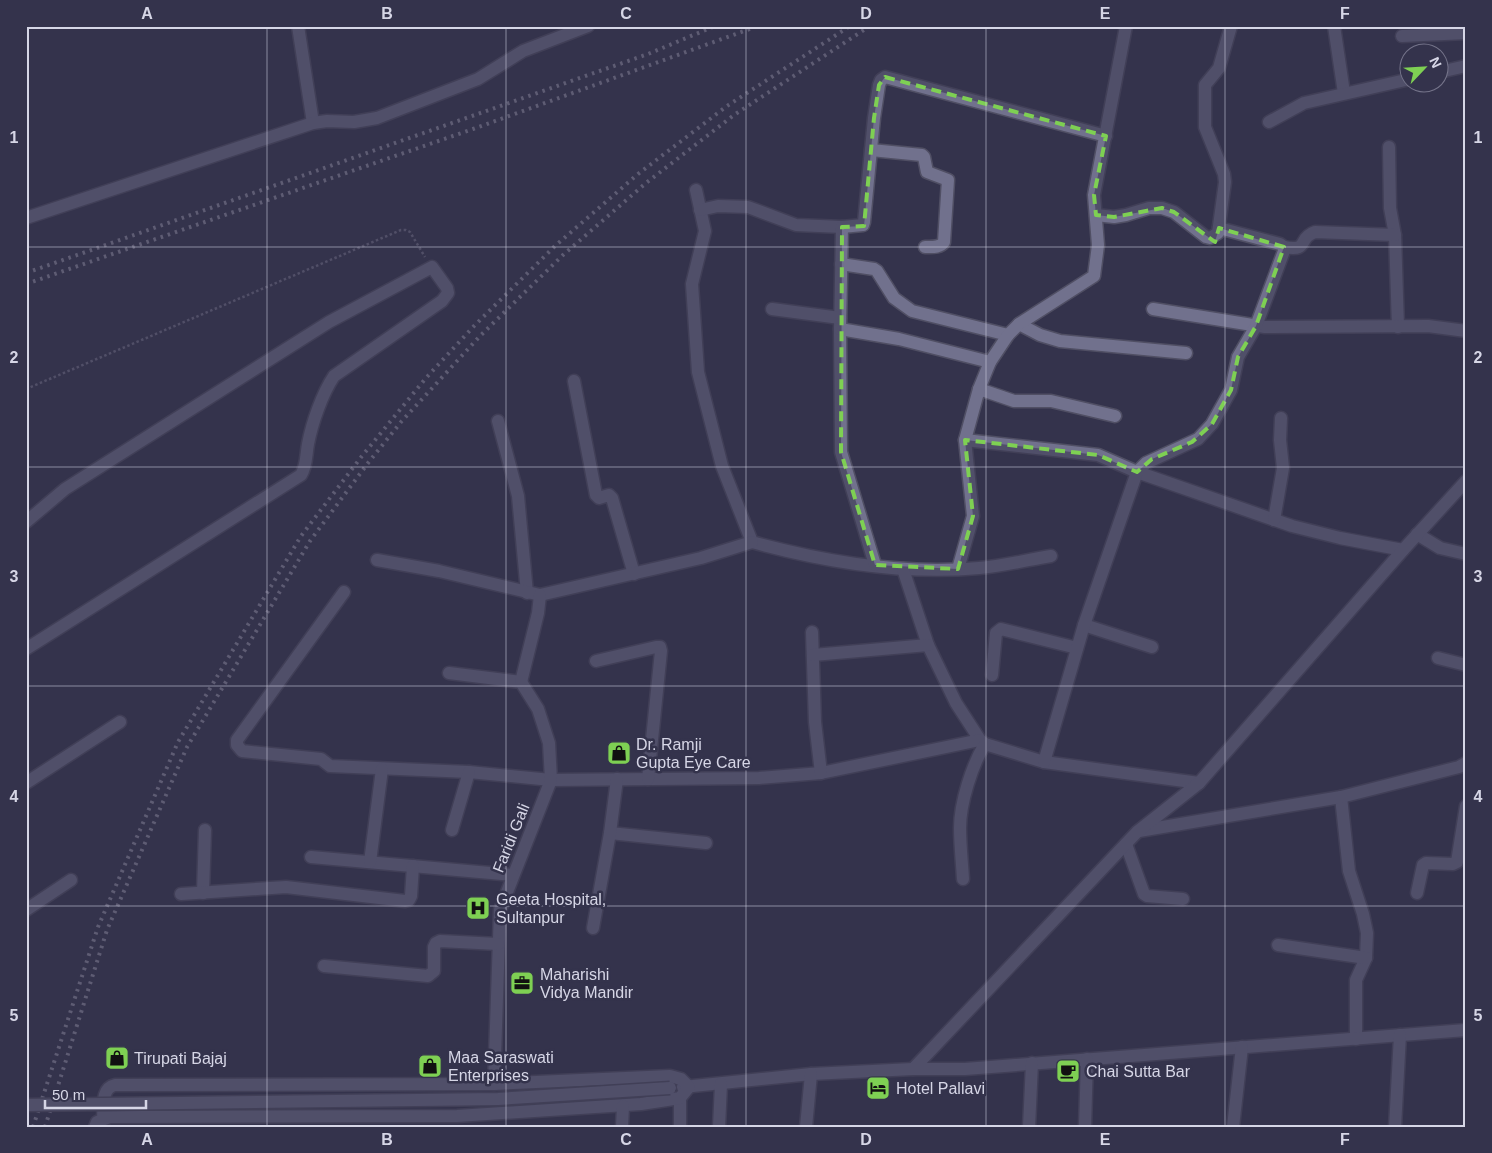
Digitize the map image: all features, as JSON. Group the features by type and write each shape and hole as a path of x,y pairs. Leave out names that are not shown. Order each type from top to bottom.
{"street":[{"path":"298,26 313,123"},
{"path":"26,218 313,123 327,121 354,122 377,118 478,79 523,51 569,29 588,26"},
{"path":"958,569 973,516 965,440 979,389 990,362 1008,335 1019,324 1094,276 1098,244 1094,195 1126,26"},
{"path":"1096,215 1120,216 1155,207 1174,212 1206,237 1214,236 1219,228 1225,182 1224,174 1205,127 1205,85 1219,68 1231,26"},
{"path":"1334,26 1344,93"},
{"path":"1402,36 1466,33"},
{"path":"1450,70 1466,66"},
{"path":"700,210 718,206 748,207 796,226 842,227 858,226 864,222 879,84 885,78 1106,136"},
{"path":"1269,122 1304,103 1400,81"},
{"path":"1389,147 1390,208 1395,235 1398,327"},
{"path":"871,150 922,156 924,157 927,172 948,180 944,242 937,247 925,247"},
{"path":"696,190 705,231 692,284 698,372 722,466 752,542"},
{"path":"842,227 840,324 841,452 875,565"},
{"path":"1219,228 1296,250 1310,234 1315,232 1395,235"},
{"path":"1044,762 1084,625 1136,472 1146,463 1192,442 1212,424 1231,390 1238,357 1256,326 1284,247"},
{"path":"841,264 874,269 894,298 912,312 1008,335"},
{"path":"26,522 64,489 329,322 432,267 447,288 448,293 446,297 334,376 324,394 310,435 306,465 302,475 26,649"},
{"path":"772,309 990,362"},
{"path":"1153,309 1276,328 1428,326 1466,331"},
{"path":"1019,324 1040,335 1060,341 1186,353"},
{"path":"574,381 596,495 599,498 608,495 612,498 634,574"},
{"path":"979,389 1014,401 1052,401 1115,416"},
{"path":"1274,520 1283,468 1280,440 1281,418"},
{"path":"498,421 518,496 527,593"},
{"path":"965,440 1098,455 1136,472 1274,520 1340,538 1402,550"},
{"path":"913,1069 1137,832 1199,783 1402,550 1466,481"},
{"path":"1417,534 1440,548 1466,554"},
{"path":"377,560 439,571 540,595 701,558 752,542 800,555 903,569 980,568 1051,556"},
{"path":"903,569 928,645 956,703 982,742"},
{"path":"344,592 237,740 237,745 242,752 321,759 330,766 469,772 551,780 759,778 821,773 982,742 1044,762 1199,783"},
{"path":"449,672 521,682 538,612 540,595"},
{"path":"1084,625 1152,647"},
{"path":"992,675 996,633 1001,629 1077,648"},
{"path":"812,632 815,722 821,773"},
{"path":"813,655 928,645"},
{"path":"596,661 656,647 662,651 648,779"},
{"path":"1438,658 1466,665"},
{"name":"Faridi Gali","path":"494,1084 500,910 551,780 549,743 538,709 521,682"},
{"path":"26,783 120,722"},
{"path":"963,879 961,815 970,774 982,742"},
{"path":"370,862 382,769"},
{"path":"1137,832 1341,797 1463,769"},
{"path":"452,830 469,772"},
{"path":"593,928 610,833 616,779"},
{"path":"1341,797 1349,871 1365,924 1366,958 1356,980 1356,1039"},
{"path":"1417,893 1426,863 1453,864 1457,862 1466,806"},
{"path":"203,893 206,830"},
{"path":"610,833 706,843"},
{"path":"1126,844 1144,894 1147,896 1183,899"},
{"path":"311,856 513,875"},
{"path":"180,894 286,887 404,901 409,900 411,896 413,866"},
{"path":"26,910 70,880"},
{"path":"324,966 428,976 434,971 434,947 440,941 498,944"},
{"path":"1278,945 1366,958"},
{"path":"26,1104 498,1099 689,1087 812,1074 1032,1064 1466,1030"},
{"path":"1395,1127 1400,1035"},
{"path":"1232,1127 1242,1047"},
{"path":"1085,1127 1086,1059"},
{"path":"1029,1127 1032,1064"},
{"path":"806,1127 812,1074"},
{"path":"670,1076 681,1079 689,1087 680,1098 641,1104 457,1121 167,1116 99,1123 105,1090 108,1086 115,1085 494,1084 670,1076"},
{"path":"719,1127 721,1084"},
{"path":"680,1098 680,1127"},
{"path":"622,1127 623,1106"}],"path":[{"path":"26,389 401,230 410,232 432,267"}],"highlighted area":[{"path":"885,77 1106,136 1094,195 1096,215 1114,217 1162,208 1174,212 1215,242 1219,228 1284,247 1256,326 1238,357 1231,390 1212,424 1192,442 1152,459 1137,472 1098,455 965,440 973,516 958,569 875,565 841,452 842,227 864,226 874,118 879,85"}],"railway":[{"path":"26,273 648,54 715,26"},
{"path":"26,284 473,129 758,26"},
{"path":"33,1127 98,927 178,742 301,536 362,456 426,378 474,326 555,246 638,174 727,106 850,26"},
{"path":"45,1127 107,930 187,747 310,541 368,463 401,422 480,336 563,255 646,183 734,115 870,26"}],"place":[{"name":"Dr. Ramji Gupta Eye Care","path":"619,753"},
{"name":"Geeta Hospital, Sultanpur","path":"478,908"},
{"name":"Maharishi Vidya Mandir","path":"522,983"},
{"name":"Tirupati Bajaj","path":"117,1058"},
{"name":"Maa Saraswati Enterprises","path":"430,1066"},
{"name":"Chai Sutta Bar","path":"1068,1071"},
{"name":"Hotel Pallavi","path":"878,1088"}]}
